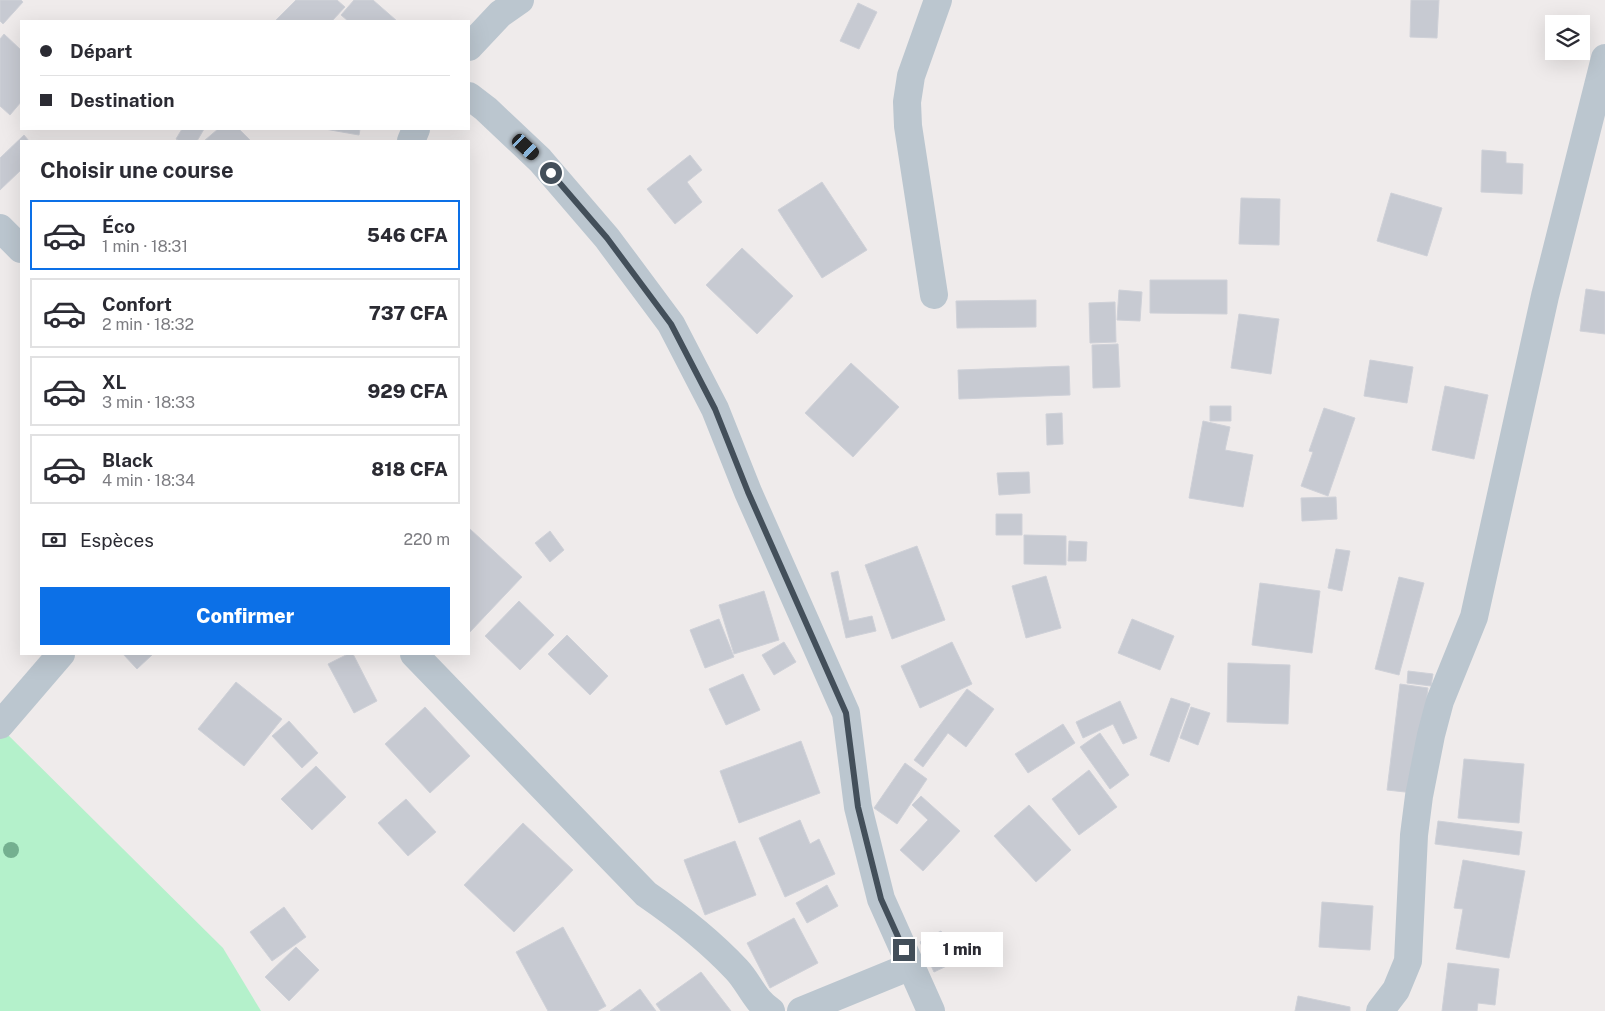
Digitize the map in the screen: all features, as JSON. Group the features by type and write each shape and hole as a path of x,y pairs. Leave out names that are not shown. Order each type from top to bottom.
{"street":[{"path":"470,46 500,14 520,0"},
{"path":"934,295 908,126 907,102 910,76 938,0"},
{"path":"1380,1011 1396,990 1408,961 1414,834 1419,796 1431,735 1440,701 1474,618 1545,296 1605,58"},
{"path":"470,97 486,109 540,160 607,238 671,324 715,409 748,492 846,713 858,807 881,899 930,1011"},
{"path":"0,228 20,248"},
{"path":"0,725 60,655"},
{"path":"415,655 646,894 674,913 714,948 738,971 761,1005 771,1011"},
{"path":"801,1011 911,966"}],"green space":[{"path":"0,727 223,948 261,1011 0,1011"}],"building":[{"path":"0,0 21,0 23,2 3,24 0,21"},
{"path":"296,0 337,0 345,7 333,20 276,20"},
{"path":"354,0 373,0 396,20 347,20 341,15"},
{"path":"1411,0 1439,0 1437,38 1410,37"},
{"path":"858,3 877,12 859,49 840,41"},
{"path":"4,34 20,49 20,103 10,115 0,106 0,39"},
{"path":"181,130 203,130 198,140 176,139"},
{"path":"217,130 240,130 250,140 205,140"},
{"path":"331,130 360,130 359,135"},
{"path":"24,135 28,140 20,140 20,171 0,190 0,158"},
{"path":"1482,150 1506,152 1506,163 1523,164 1522,194 1481,192"},
{"path":"690,155 702,170 687,182 702,202 675,224 647,189"},
{"path":"822,182 867,250 822,278 778,210"},
{"path":"1391,193 1442,208 1427,256 1377,241"},
{"path":"1241,198 1280,199 1279,245 1239,244"},
{"path":"742,248 793,296 757,334 706,285"},
{"path":"1150,280 1227,280 1227,314 1150,313"},
{"path":"1586,289 1605,292 1605,334 1580,331"},
{"path":"1119,290 1142,292 1140,321 1117,320"},
{"path":"1036,300 1036,327 957,328 956,301"},
{"path":"1115,302 1116,342 1090,343 1089,303"},
{"path":"1239,314 1279,319 1271,374 1231,368"},
{"path":"1118,344 1120,387 1093,388 1092,345"},
{"path":"1370,360 1413,367 1407,403 1364,396"},
{"path":"851,363 899,407 853,457 805,413"},
{"path":"1069,366 1070,395 959,399 958,370"},
{"path":"1445,386 1488,395 1474,459 1432,450"},
{"path":"1210,406 1231,406 1231,421 1210,421"},
{"path":"1324,408 1355,418 1328,496 1301,486 1313,452 1309,451"},
{"path":"1062,413 1063,444 1047,445 1046,414"},
{"path":"1203,421 1230,427 1225,450 1253,455 1243,507 1189,498"},
{"path":"1029,472 1030,493 999,495 997,473"},
{"path":"1336,497 1337,519 1302,521 1301,498"},
{"path":"996,514 1022,514 1022,535 996,535"},
{"path":"470,529 522,577 470,632"},
{"path":"550,531 564,550 550,562 535,543"},
{"path":"1024,535 1066,536 1066,565 1024,564"},
{"path":"1069,541 1087,542 1086,561 1068,561"},
{"path":"917,546 945,620 892,639 865,565"},
{"path":"1336,549 1350,551 1342,591 1328,588"},
{"path":"838,571 849,621 872,616 876,631 846,638 831,573"},
{"path":"1046,576 1061,628 1026,638 1012,586"},
{"path":"1399,577 1424,583 1399,675 1375,669"},
{"path":"1260,583 1320,591 1312,653 1252,645"},
{"path":"764,591 779,640 734,654 719,605"},
{"path":"519,601 554,635 520,670 485,636"},
{"path":"719,619 734,657 705,668 690,630"},
{"path":"1132,619 1174,636 1160,670 1118,653"},
{"path":"567,635 608,676 590,695 548,654"},
{"path":"784,642 796,662 774,675 762,655"},
{"path":"952,642 972,684 920,708 901,666"},
{"path":"124,655 152,655 137,669"},
{"path":"346,655 354,655 377,701 354,713 328,664"},
{"path":"1228,663 1290,665 1288,724 1227,722"},
{"path":"1408,671 1433,674 1431,686 1407,683"},
{"path":"743,674 760,710 726,725 709,689"},
{"path":"236,682 282,719 244,766 198,729"},
{"path":"1400,684 1428,688 1414,793 1387,790"},
{"path":"967,689 994,709 966,747 948,733 923,767 914,760"},
{"path":"1171,698 1190,704 1169,762 1150,755"},
{"path":"1120,701 1137,738 1123,744 1113,724 1083,738 1076,722"},
{"path":"425,707 470,756 430,793 385,744"},
{"path":"1191,707 1210,713 1198,745 1180,738"},
{"path":"289,721 318,753 302,768 272,736"},
{"path":"1063,724 1075,743 1028,773 1015,754"},
{"path":"1100,733 1129,775 1110,789 1080,747"},
{"path":"801,741 820,793 739,823 720,771"},
{"path":"1464,759 1524,764 1519,823 1458,818"},
{"path":"905,763 927,779 897,824 874,808"},
{"path":"316,766 346,797 312,830 281,799"},
{"path":"1089,770 1117,807 1079,835 1052,799"},
{"path":"921,796 960,831 923,871 900,850 928,820 912,805"},
{"path":"406,799 436,832 408,856 378,823"},
{"path":"1029,805 1071,850 1036,882 994,836"},
{"path":"800,820 810,844 819,839 835,874 785,897 759,838"},
{"path":"1438,821 1522,832 1519,855 1435,844"},
{"path":"523,823 573,870 514,932 464,885"},
{"path":"735,841 756,895 705,915 684,860"},
{"path":"1463,860 1525,871 1509,958 1456,949 1463,909 1454,908"},
{"path":"827,885 838,906 807,923 796,903"},
{"path":"1322,902 1373,906 1370,950 1319,947"},
{"path":"284,907 306,937 272,961 250,932"},
{"path":"794,918 818,963 770,988 747,943"},
{"path":"563,927 606,1006 597,1011 548,1011 516,952"},
{"path":"941,931 955,962 934,972 920,942"},
{"path":"296,947 319,970 289,1001 265,977"},
{"path":"1448,963 1499,969 1495,1005 1478,1003 1477,1011 1442,1011"},
{"path":"701,972 731,1011 661,1011 656,1004"},
{"path":"640,989 656,1011 610,1011"},
{"path":"1298,996 1350,1007 1350,1011 1295,1011"}],"route":[{"path":"551,173 607,238 671,324 715,409 748,492 846,713 858,807 881,899 904,950"}]}
